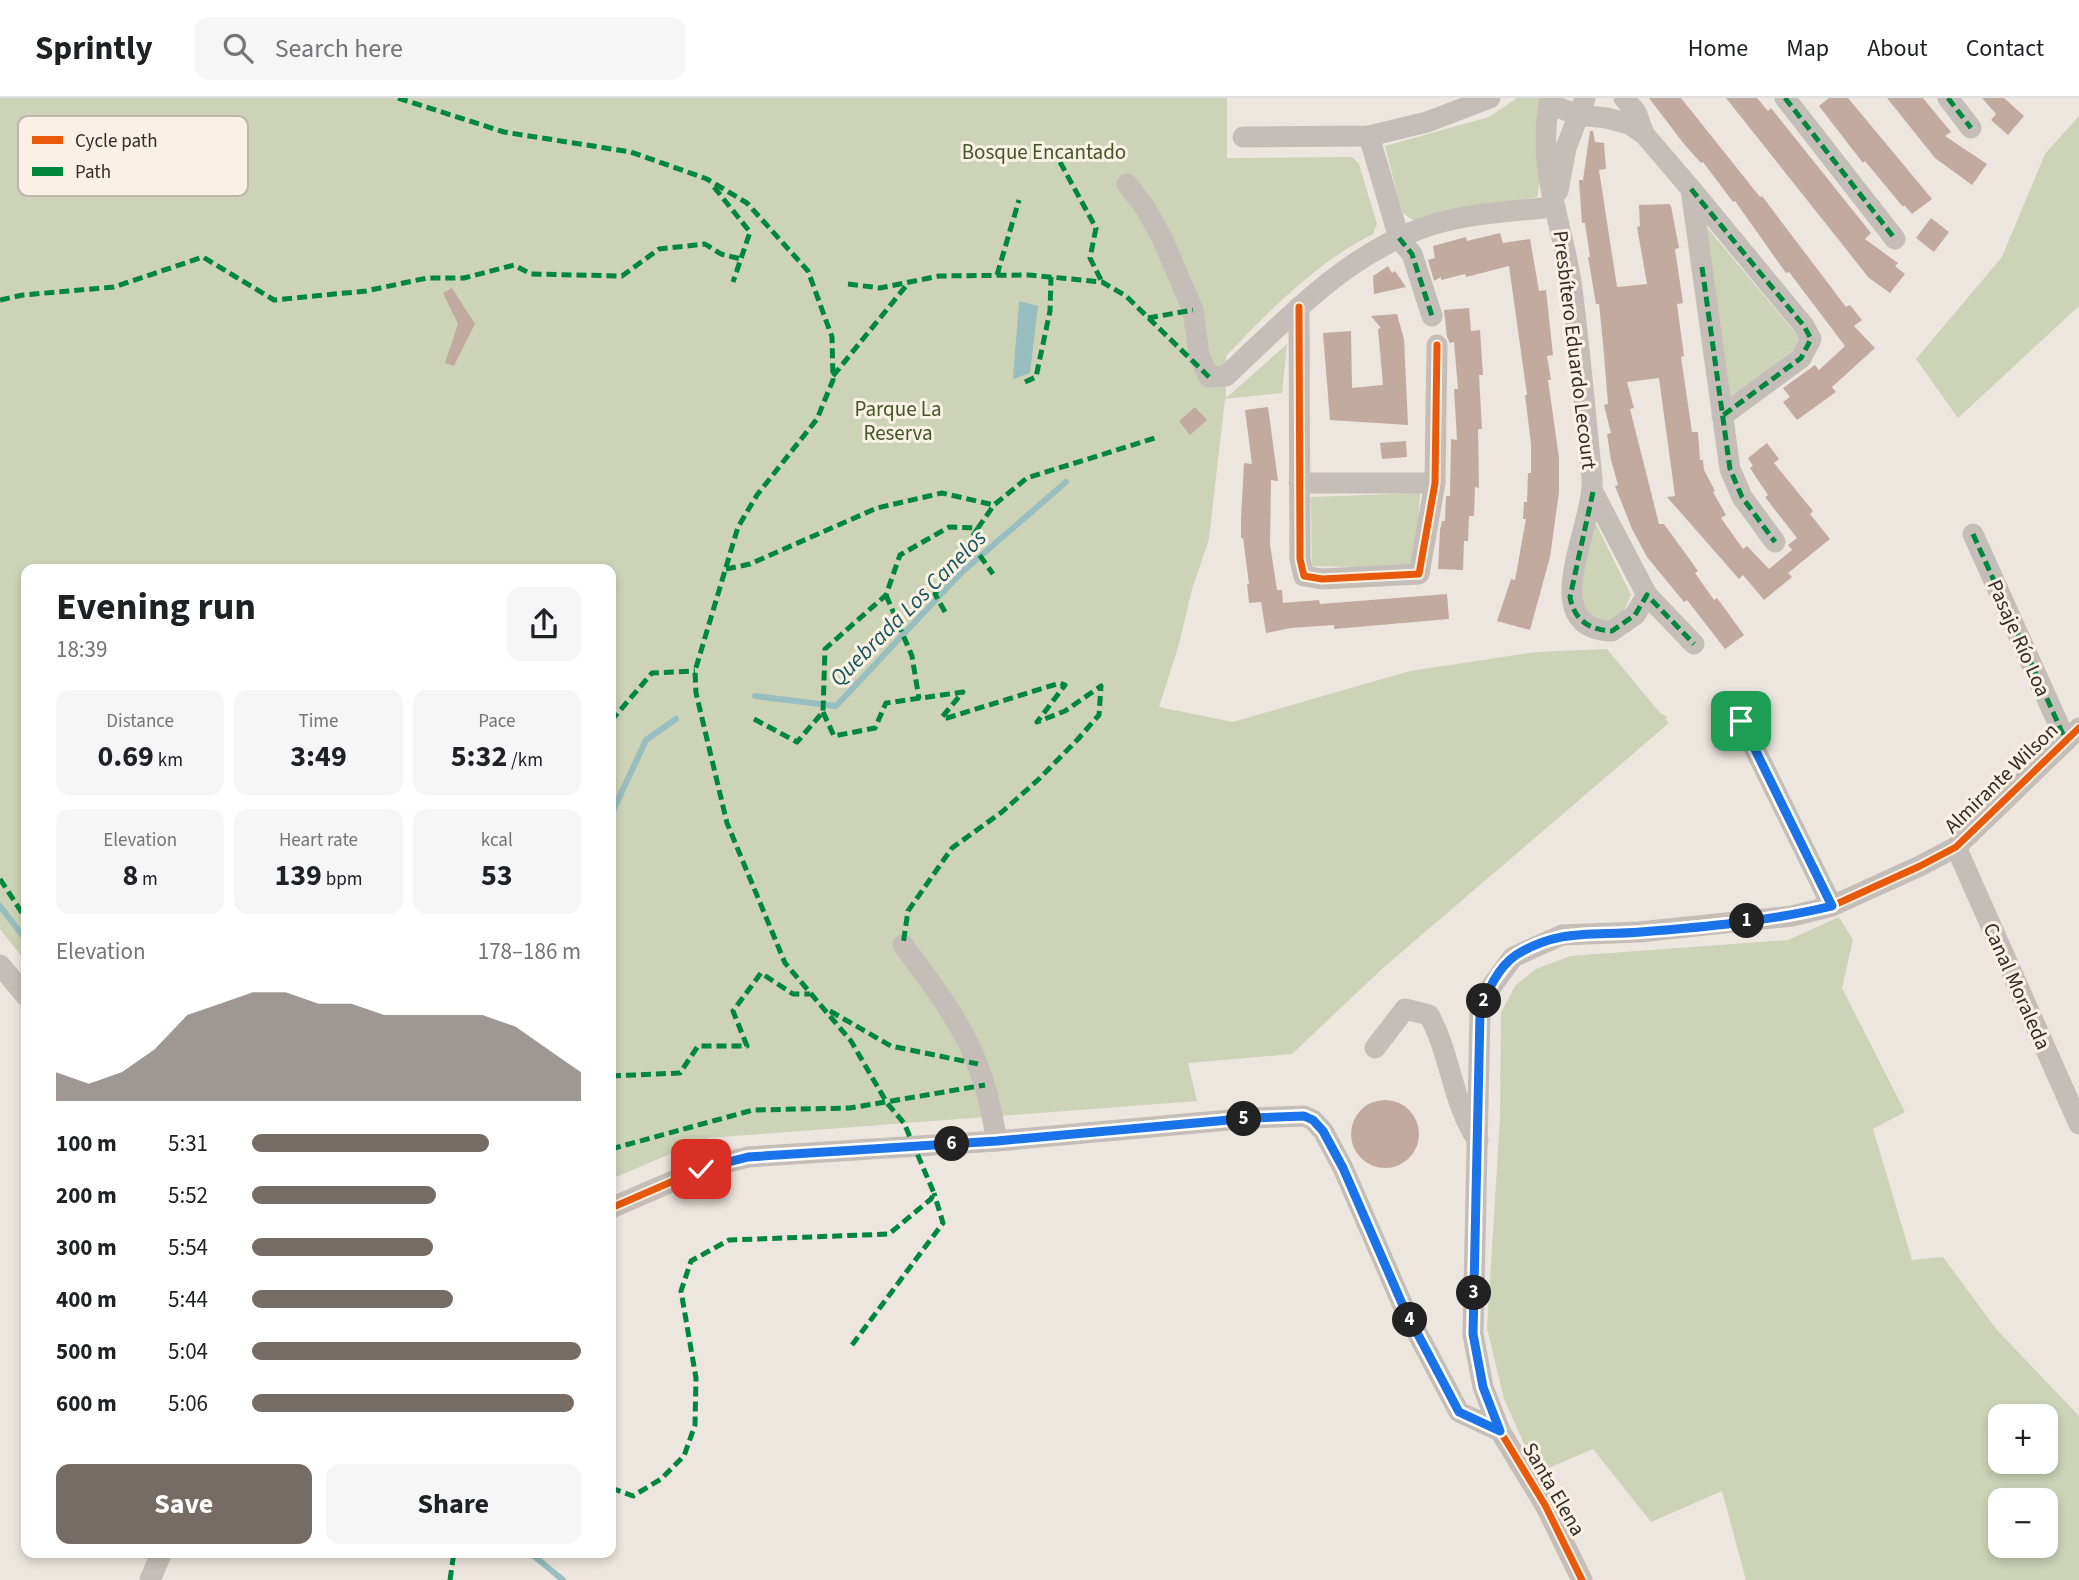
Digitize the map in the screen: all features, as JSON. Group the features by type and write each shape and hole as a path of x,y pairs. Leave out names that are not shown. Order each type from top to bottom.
{"street":[{"path":"1243,137 1369,136 1427,122 1490,98"},
{"path":"1624,98 1636,112 1644,134 1804,326 1811,339 1801,358 1722,416"},
{"path":"1785,98 1895,239"},
{"path":"1948,98 1971,128"},
{"path":"1550,101 1581,106 1644,134"},
{"name":"Presbítero Eduardo Lecourt","path":"1550,101 1544,139 1570,280 1593,492 1572,584 1572,608 1580,620 1591,628 1612,631 1635,614 1647,595 1593,492"},
{"name":"Presbítero Eduardo Lecourt","path":"1555,207 1566,148 1581,106"},
{"path":"1369,136 1399,238 1412,254 1432,316"},
{"path":"1128,184 1162,238 1193,310 1199,355 1209,377 1226,376 1300,307 1352,264 1399,238 1429,226 1478,215 1555,207"},
{"path":"1691,190 1730,469 1742,497 1775,542"},
{"path":"1300,307 1300,559 1304,576 1322,579 1419,574 1435,483 1437,345"},
{"path":"1299,483 1435,483"},
{"name":"Pasaje Río Loa","path":"1973,534 2072,735"},
{"path":"1647,595 1694,644"},
{"path":"1741,721 1832,906"},
{"name":"Almirante Wilson","path":"1832,906 1956,847 2072,735"},
{"name":"Canal Moraleda","path":"1956,847 2079,1124"},
{"name":"Santa Elena","path":"1582,1580 1545,1504 1500,1431 1483,1387 1473,1334 1480,1013 1486,993 1513,957 1562,935 1639,932 1792,916 1832,906"},
{"path":"903,945 953,1018 978,1063 988,1094 997,1141"},
{"path":"0,965 21,990"},
{"path":"1375,1048 1405,1009 1429,1015 1440,1036 1465,1122 1478,1141"},
{"path":"616,1206 701,1169 748,1157 997,1141 1304,1116 1313,1120 1323,1131 1343,1168 1404,1308 1459,1412 1500,1431"},
{"path":"150,1580 159,1558"}],"green space":[{"name":"Parque La Reserva","path":"0,98 1227,98 1227,158 1352,157 1359,164 1377,224 1373,234 1352,245 1313,273 1226,356 1226,398 1287,344 1282,393 1225,399 1209,539 1159,707 1233,722 1410,671 1536,652 1607,649 1660,713 1668,717 1665,719 1669,723 1383,968 1292,1054 1188,1063 1197,1101 708,1138 616,1177 616,564 21,564 21,956 0,929"},
{"path":"1517,98 1545,98 1535,136 1539,182 1537,197 1470,208 1415,222 1402,212 1385,146 1489,117"},
{"path":"2079,116 2079,306 1958,418 1916,359 2002,257 2045,154"},
{"path":"1705,225 1803,342 1730,400"},
{"path":"1420,493 1416,560 1402,568 1312,566 1311,497"},
{"path":"1593,518 1631,595 1623,613 1610,621 1590,618 1578,599"},
{"path":"1839,917 1853,940 1842,988 1905,1112 1873,1129 1912,1260 1943,1257 1997,1330 2079,1416 2079,1580 1746,1580 1722,1491 1651,1522 1593,1449 1537,1473 1504,1399 1487,1328 1500,1118 1501,1013 1515,986 1536,969 1570,956 1788,940"}],"water":[{"path":"1019,301 1038,306 1030,373 1013,379"}],"building":[{"path":"1649,98 1681,98 1760,197 1762,196 1846,307 1850,305 1862,320 1854,326 1875,348 1832,387 1836,392 1797,420 1783,402 1790,397 1783,388 1815,365 1819,370 1845,346 1789,272 1786,273 1735,201 1733,202 1703,162 1701,163 1684,144"},
{"path":"1726,98 1757,98 1768,111 1771,108 1871,233 1865,239 1898,263 1895,266 1905,274 1890,293 1869,278"},
{"path":"1829,98 1848,98 1932,199 1912,214 1904,205 1903,207 1865,161 1863,163 1819,106"},
{"path":"1887,98 1923,98 1951,132 1945,136 1987,164 1972,185 1935,158"},
{"path":"1982,98 2004,98 2024,116 2008,135 1991,120 1996,114"},
{"path":"1590,131 1593,131 1595,142 1604,143 1606,169 1599,170 1617,287 1647,284 1637,227 1640,226 1639,205 1671,206 1679,248 1675,249 1683,303 1677,304 1684,356 1681,357 1692,432 1698,432 1700,460 1703,460 1704,470 1715,491 1713,492 1726,515 1721,518 1743,549 1747,546 1769,569 1792,550 1788,545 1797,538 1765,497 1768,495 1750,468 1753,466 1748,458 1767,443 1779,459 1774,463 1813,511 1810,514 1830,539 1788,573 1792,577 1764,600 1743,575 1739,579 1667,497 1675,496 1659,378 1627,382 1634,408 1630,409 1659,524 1664,524 1698,571 1695,573 1714,600 1717,598 1744,635 1725,649 1687,600 1684,602 1647,557 1632,529 1615,486 1618,485 1607,434 1611,433 1604,405 1608,404 1599,304 1596,304 1585,223 1582,223 1579,180 1583,180"},
{"path":"1931,218 1949,232 1934,252 1916,238"},
{"path":"1500,233 1503,243 1530,239 1539,291 1546,290 1553,355 1547,356 1551,380 1548,380 1559,458 1559,492 1550,557 1530,630 1497,621 1511,579 1515,580 1526,519 1523,519 1524,502 1527,502 1528,473 1531,473 1527,395 1509,266 1466,277 1465,274 1441,280 1441,277 1434,281 1428,260 1435,258 1433,246 1466,237 1467,241"},
{"path":"1388,266 1406,287 1374,294 1373,276"},
{"path":"452,288 475,324 454,366 445,363 458,324 443,293"},
{"path":"1469,308 1471,331 1480,330 1483,375 1479,375 1482,429 1478,429 1479,488 1475,487 1474,516 1469,516 1468,541 1464,541 1463,570 1438,569 1440,530 1442,521 1445,521 1446,496 1450,496 1451,439 1457,440 1454,389 1458,389 1454,342 1450,343 1447,337 1444,310"},
{"path":"1397,314 1404,339 1408,425 1330,420 1323,333 1351,331 1352,388 1383,385 1378,329 1381,328 1371,316"},
{"path":"1195,407 1207,420 1190,435 1179,421"},
{"path":"1268,407 1278,481 1271,480 1270,544 1277,590 1282,590 1283,603 1319,600 1320,604 1447,594 1449,619 1334,629 1334,625 1291,628 1266,633 1261,602 1249,603 1241,519 1244,463 1252,464 1245,410"},
{"path":"1406,441 1407,457 1382,459 1380,443"},
{"path":"1378,1100 1392,1100 1404,1105 1414,1115 1419,1134 1414,1153 1404,1163 1392,1168 1378,1168 1366,1163 1356,1153 1351,1141 1351,1127 1356,1115 1366,1105"}],"waterway":[{"name":"Quebrada Los Canelos","path":"755,696 836,706 961,573 1066,482"},
{"name":"Quebrada Los Canelos","path":"616,804 646,740 676,719"},
{"path":"0,906 21,933"},
{"path":"536,1558 563,1580"}],"marked path":[{"path":"398,98 504,132 631,152 707,179 747,203 808,271 832,337 833,380 817,419 757,495 738,527 695,671 696,693 727,823 785,963 851,1041 887,1103 904,1123 934,1193 931,1199 889,1234 729,1240 691,1261 681,1291 696,1378 695,1425 684,1456 661,1479 633,1496 616,1490"},
{"path":"1785,98 1895,239"},
{"path":"1948,98 1971,128"},
{"path":"1060,162 1096,228 1090,258 1102,282"},
{"path":"714,187 750,232 733,282"},
{"path":"1691,189 1804,326 1811,339 1801,358 1722,416"},
{"path":"997,275 1019,200"},
{"path":"1399,238 1412,254 1432,316"},
{"path":"0,300 23,295 114,287 203,257 274,300 366,291 427,278 464,278 514,265 531,274 622,276 659,249 705,244 721,254 741,259"},
{"path":"1702,267 1730,469 1742,497 1775,542"},
{"path":"848,284 880,288 939,276 1029,275 1102,282 1126,296 1209,377"},
{"path":"1025,382 1036,377 1050,311 1051,277"},
{"path":"833,376 910,281"},
{"path":"1148,318 1193,310"},
{"path":"754,719 797,742 823,712 825,649 886,595 900,555 949,527 978,528 994,505 1027,478 1158,437"},
{"path":"1593,492 1570,597 1575,612 1590,626 1612,631 1635,615 1647,595 1694,644"},
{"path":"726,569 750,564 877,508 942,493 994,505"},
{"path":"945,612 935,594 978,528"},
{"path":"1973,534 2066,741"},
{"path":"971,543 993,574"},
{"path":"886,595 912,656 919,699"},
{"path":"616,715 652,673 695,671"},
{"path":"823,712 834,736 875,728 886,703 963,692 942,717 947,718 1060,683 1065,685 1037,722 1065,711 1101,686 1099,715 1078,739 1002,812 952,848 908,911 903,945"},
{"path":"1741,721 1832,906"},
{"path":"0,879 21,911"},
{"path":"616,1076 680,1073 698,1046 747,1046 733,1011 761,973 793,994 810,994"},
{"path":"830,1011 891,1046 978,1064"},
{"path":"616,1148 753,1110 850,1108 985,1085"},
{"path":"852,1345 943,1223 934,1193"},
{"path":"450,1580 453,1558"}],"cycle path":[{"path":"1299,307 1300,559 1304,576 1322,579 1419,574 1435,483 1437,345"},
{"path":"1582,1580 1545,1505 1500,1431 1483,1387 1473,1334 1480,1013 1486,994 1513,957 1562,935 1639,932 1792,916 1832,906 1956,847 2079,728"},
{"path":"616,1206 701,1169 748,1157 997,1141 1251,1118 1304,1116 1313,1120 1323,1131 1343,1168 1404,1308 1459,1412 1500,1431"}],"route":[{"path":"701,1169 748,1157 916,1147 1251,1118 1304,1116 1313,1120 1323,1131 1343,1168 1404,1308 1459,1412 1500,1431 1483,1387 1473,1334 1480,1013 1486,993 1513,957 1562,935 1639,932 1792,916 1832,906 1741,721"}],"park label":[{"name":"Bosque Encantado","path":"1044,152"}]}
